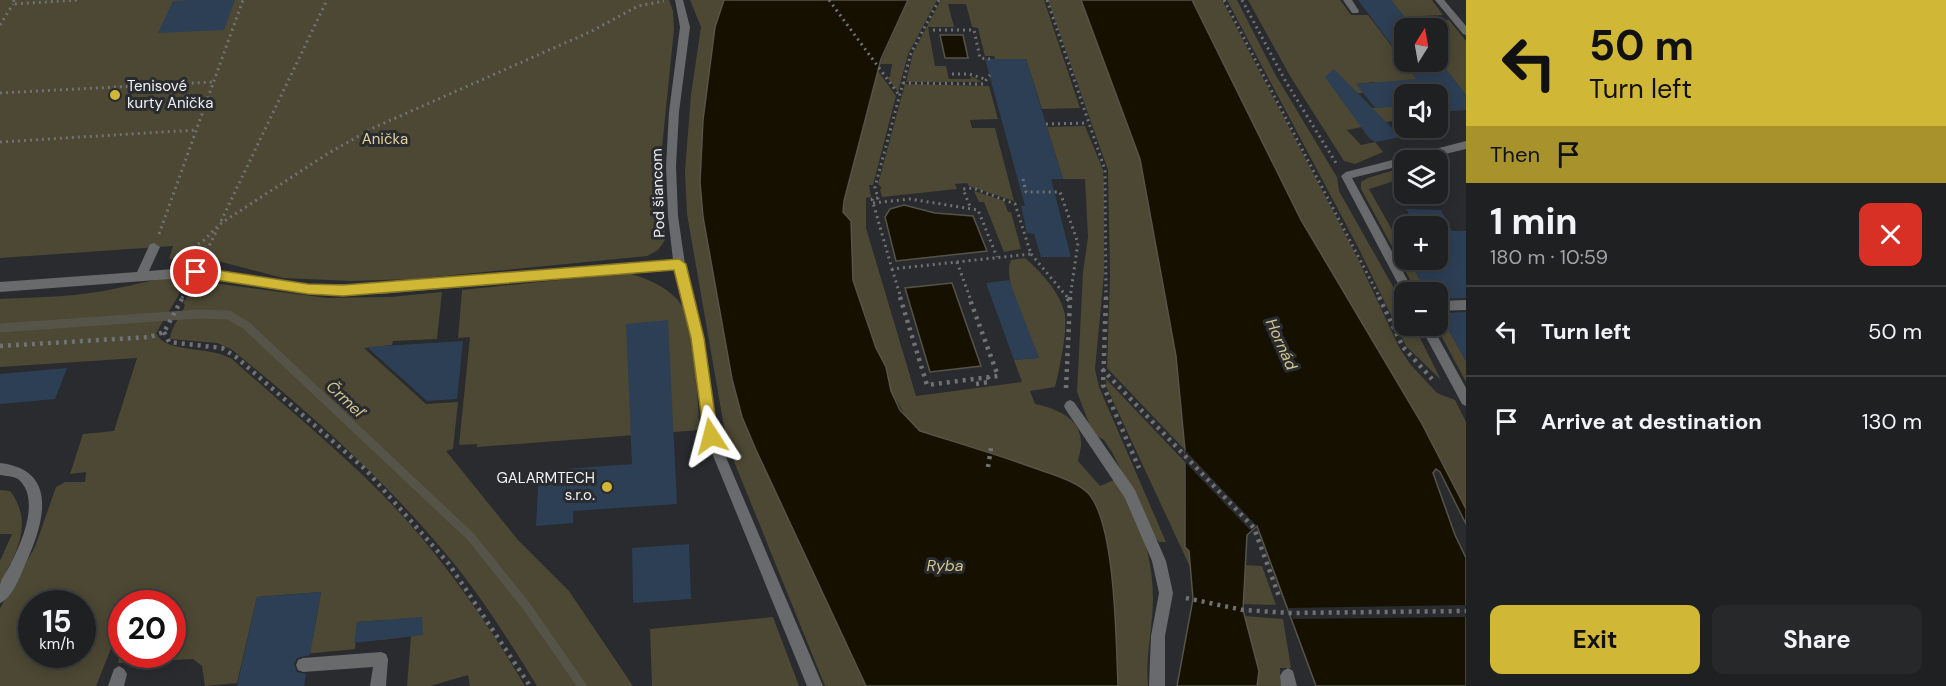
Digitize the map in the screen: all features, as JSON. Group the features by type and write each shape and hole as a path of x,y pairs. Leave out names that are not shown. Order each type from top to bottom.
{"lane":[{"name":"Pod šiancom","path":"679,0 685,27 674,112 671,166 673,216 679,264 698,338 711,436 815,686"},
{"path":"1347,0 1355,11"},
{"path":"1439,0 1466,32"},
{"path":"1447,150 1466,145"},
{"path":"1394,164 1346,176 1403,282"},
{"path":"143,275 154,247"},
{"path":"0,287 196,272 308,289 343,290 679,264"},
{"path":"1448,306 1466,305"},
{"path":"1431,336 1466,400"},
{"path":"1070,406 1130,494 1159,561 1166,593 1158,636 1157,686"},
{"path":"0,469 23,474 32,485 35,500 34,524 22,557 0,596"},
{"path":"303,665 381,659 378,686"}],"path":[{"path":"0,25 13,2 77,0"},
{"path":"154,247 243,0"},
{"path":"196,272 327,0"},
{"path":"143,275 197,245 220,224 327,154 373,128 592,31 638,6 670,0"},
{"path":"829,0 899,95"},
{"path":"939,0 911,53 875,187 878,198 872,199 927,385 998,376 957,262"},
{"path":"1047,0 1105,170 1107,274 1102,385 1140,471"},
{"path":"1224,0 1362,261 1403,347"},
{"path":"1242,0 1286,82 1329,154 1346,176"},
{"path":"933,30 974,30 980,58 990,59"},
{"path":"952,74 969,74 985,80"},
{"path":"903,83 983,84 990,75"},
{"path":"0,93 213,82"},
{"path":"1046,124 1088,123"},
{"path":"0,142 196,130"},
{"path":"1023,179 1026,192 1060,192 1078,243 1070,301 1065,387 1070,406"},
{"path":"971,209 963,189 973,188 1015,204 1030,254 1070,301"},
{"path":"873,203 910,200 978,210 997,257"},
{"path":"892,269 1030,254"},
{"path":"0,346 150,337 164,332 179,303"},
{"path":"164,332 169,342 222,348 236,357 366,470 449,564 530,686"},
{"path":"1102,369 1254,528 1280,599"},
{"path":"976,384 989,382 987,377"},
{"path":"988,467 991,448"},
{"path":"1193,599 1243,610 1290,613 1466,611"}],"green space":[{"name":"Anička","path":"0,0 669,0 673,11 674,29 662,148 665,240 658,250 647,256 414,279 351,281 283,278 218,261 169,259 173,246 0,258"},
{"path":"690,0 724,0 715,27 703,120 700,182 703,217 732,379 742,417 756,450 866,686 825,686 727,444 687,214 685,171 691,95 701,27"},
{"path":"908,0 937,0 908,54 898,92 887,77 890,77 892,64 880,64"},
{"path":"941,0 1044,0 1080,108 1042,109 1026,59 995,59 994,56 985,56 978,28 972,27 966,4 948,4 954,27 928,27 935,66 946,66 949,79 971,79 971,76 982,82 906,82 913,53"},
{"path":"1048,0 1081,0 1140,159 1176,356 1185,450 1107,368 1110,277 1108,170"},
{"path":"1192,0 1222,0 1356,255 1399,347 1410,364 1437,393 1455,400 1466,422 1466,509 1421,422 1301,220"},
{"path":"1227,0 1237,0 1275,74 1337,177 1339,191 1394,288 1394,321 1359,249"},
{"path":"1248,0 1340,0 1351,15 1368,15 1394,49 1394,72 1411,72 1420,84 1394,84 1394,87 1378,87 1374,82 1357,84 1363,93 1338,95 1349,110 1394,106 1394,121 1347,130 1361,145 1375,142 1383,152 1355,164 1344,161 1290,76"},
{"path":"1391,0 1432,0 1443,15 1404,17"},
{"path":"1448,20 1466,41 1466,95 1448,72"},
{"path":"878,71 896,96 873,185 869,185 871,197 866,198 866,228 916,396 1022,382 1014,360 1039,358 1018,308 1010,281 1011,260 1025,258 1043,275 1053,289 1062,304 1065,318 1063,349 1055,387 1030,391 1035,404 1058,411 1076,426 1080,433 1081,443 1078,461 1100,486 1114,480 1131,506 1143,536 1150,567 1153,598 1148,686 1118,686 1109,553 1087,492 1057,476 920,431 910,423 891,391 886,367 876,348 853,280 851,221 843,212 849,173"},
{"path":"905,84 989,86 998,119 970,120 972,128 995,128 1014,201 969,186 967,183 955,184 957,189 882,197 880,189 882,188 878,184"},
{"path":"1394,90 1394,103 1385,91"},
{"path":"1085,126 1103,170 1104,184 1104,274 1095,369 1099,387 1166,542 1159,542 1154,536 1112,452 1104,440 1093,434 1077,392 1083,272 1088,237 1085,179 1063,179 1047,127"},
{"path":"1394,170 1394,181 1369,189 1394,233 1394,250 1361,189 1361,182"},
{"path":"974,191 1004,201 1008,212 1011,212 1021,249 1004,252 984,202 979,202"},
{"path":"1405,270 1415,270 1421,282 1411,282"},
{"path":"627,273 658,285 672,294 682,306 687,317 693,348 700,430 477,447 477,444 459,445 470,337 458,338 462,290"},
{"path":"178,277 186,278 187,281 156,333 161,340 178,347 212,352 232,359 377,489 449,572 476,609 525,686 470,686 468,675 430,686 407,686 411,636 382,640 384,620 357,622 355,649 295,655 313,638 321,592 257,597 237,683 205,686 202,666 193,659 186,659 186,590 108,590 108,656 96,686 0,686 0,608 35,547 56,487 65,482 85,482 86,472 70,474 83,434 114,431 137,358 0,367 0,299 89,293"},
{"path":"198,281 327,298 390,297 442,292 437,339 393,341 392,345 364,348 426,404 458,402 453,449 446,451 518,540 569,591 633,686 537,686 494,618 459,569 397,499 344,446 231,349 217,343 170,339 172,330 185,305 183,303"},
{"path":"1448,329 1466,361 1466,382 1441,336 1448,336"},
{"path":"1401,336 1419,336 1441,380 1406,346"},
{"path":"1106,379 1184,461 1185,547 1189,551 1191,569 1106,386"},
{"path":"0,490 10,491 21,514 22,526 17,549 0,583 0,561 12,534 0,534"},
{"path":"1244,565 1262,566 1276,605 1243,604"},
{"path":"1244,616 1283,619 1291,668 1280,668 1281,686 1257,686 1259,671"},
{"path":"773,617 799,686 652,686 650,629"}],"water":[{"name":"Ryba","path":"724,0 908,0 881,59 844,201 843,212 851,221 853,280 876,348 886,367 891,391 900,410 920,431 1054,475 1073,483 1088,493 1097,508 1109,556 1113,585 1118,686 866,686 756,450 742,417 732,379 703,217 700,182 703,120 715,27"},
{"name":"Hornád","path":"1081,0 1192,0 1301,220 1421,422 1466,509 1466,524 1440,472 1436,469 1433,473 1455,535 1466,558 1466,686 1316,686 1257,526 1247,535 1243,610 1259,671 1257,686 1177,686 1193,599 1189,551 1185,547 1185,450 1176,356 1140,159"},
{"path":"940,35 963,35 968,58 945,58"},
{"path":"904,205 935,213 973,216 987,251 896,261 885,217 890,209"},
{"path":"952,283 981,366 930,372 905,288"}],"pier":[{"path":"1185,450 1257,526 1250,530 1184,461"},
{"path":"1466,605 1466,617 1293,619 1288,608"}],"building":[{"path":"235,0 224,30 158,33 173,1"},
{"path":"1358,0 1391,0 1406,18 1394,18 1394,49"},
{"path":"985,59 1026,59 1063,179 1051,179 1071,257 1041,257 1034,234 1027,233 1021,206 1025,206"},
{"path":"1334,69 1394,130 1396,138 1375,142 1369,138 1325,77"},
{"path":"1412,72 1448,72 1466,95 1466,110 1448,111 1448,84 1394,84 1394,107 1375,108 1356,84 1417,79"},
{"path":"1406,209 1441,210 1444,216 1410,216"},
{"path":"1448,223 1452,231 1466,231 1466,298 1448,299 1448,282 1421,282 1415,270 1448,270"},
{"path":"1009,280 1039,358 1014,360 986,283"},
{"path":"1466,312 1466,361 1448,329 1448,313"},
{"path":"668,320 677,504 573,511 573,523 536,526 539,471 632,464 626,324"},
{"path":"463,341 457,399 427,401 367,347"},
{"path":"67,368 55,399 0,404 0,374"},
{"path":"689,544 691,599 633,603 632,548"},
{"path":"321,592 310,655 297,658 294,664 297,672 306,674 304,686 237,686 257,597"},
{"path":"422,617 423,635 354,643 357,622"}],"waterway":[{"name":"Črmeľ","path":"0,328 199,314 229,315 247,326 471,537 527,607 582,686"}],"place":[{"name":"Tenisové kurty Anička","path":"115,95"},
{"name":"GALARMTECH s.r.o.","path":"607,487"}],"route":[{"path":"196,272 308,289 343,290 381,289 549,273 679,264 698,338 703,390 711,436"}]}
